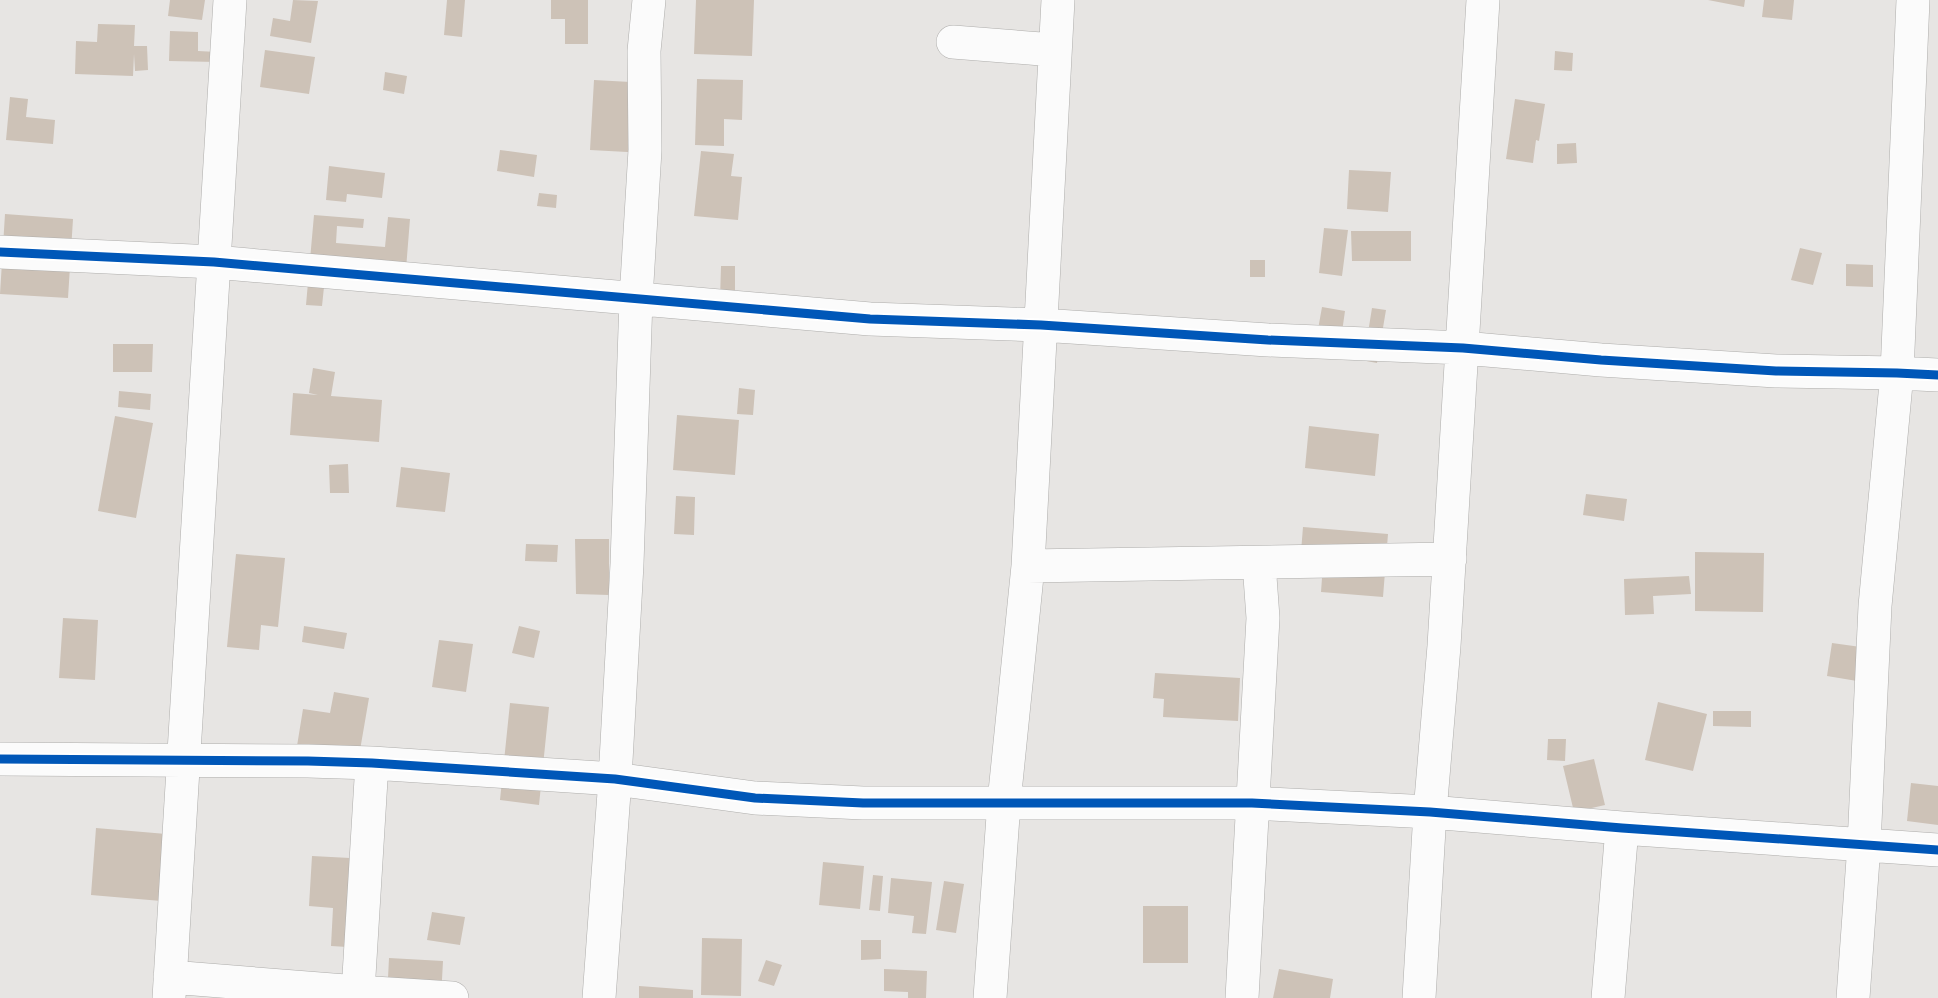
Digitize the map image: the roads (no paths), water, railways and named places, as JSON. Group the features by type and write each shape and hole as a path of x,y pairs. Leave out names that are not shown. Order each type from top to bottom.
{"street":[{"path":"230,0 170,987 358,992 452,998"},
{"path":"599,998 615,779 627,564 636,299 645,150 644,51 649,0"},
{"path":"990,998 1004,802 1028,566 1058,0"},
{"path":"1419,998 1430,812 1450,559 1483,0"},
{"path":"1853,998 1864,845 1875,606 1897,373 1913,0"},
{"path":"954,42 1054,50"},
{"path":"0,252 214,262 870,319 1041,325 1268,340 1463,348 1601,360 1776,371 1938,375"},
{"path":"1028,566 1450,559"},
{"path":"1242,998 1263,618 1259,563"},
{"path":"0,759 308,761 372,764 615,779 754,798 863,803 1252,803 1430,812 1938,850"},
{"path":"358,992 372,764"},
{"path":"1608,998 1622,828"}]}
